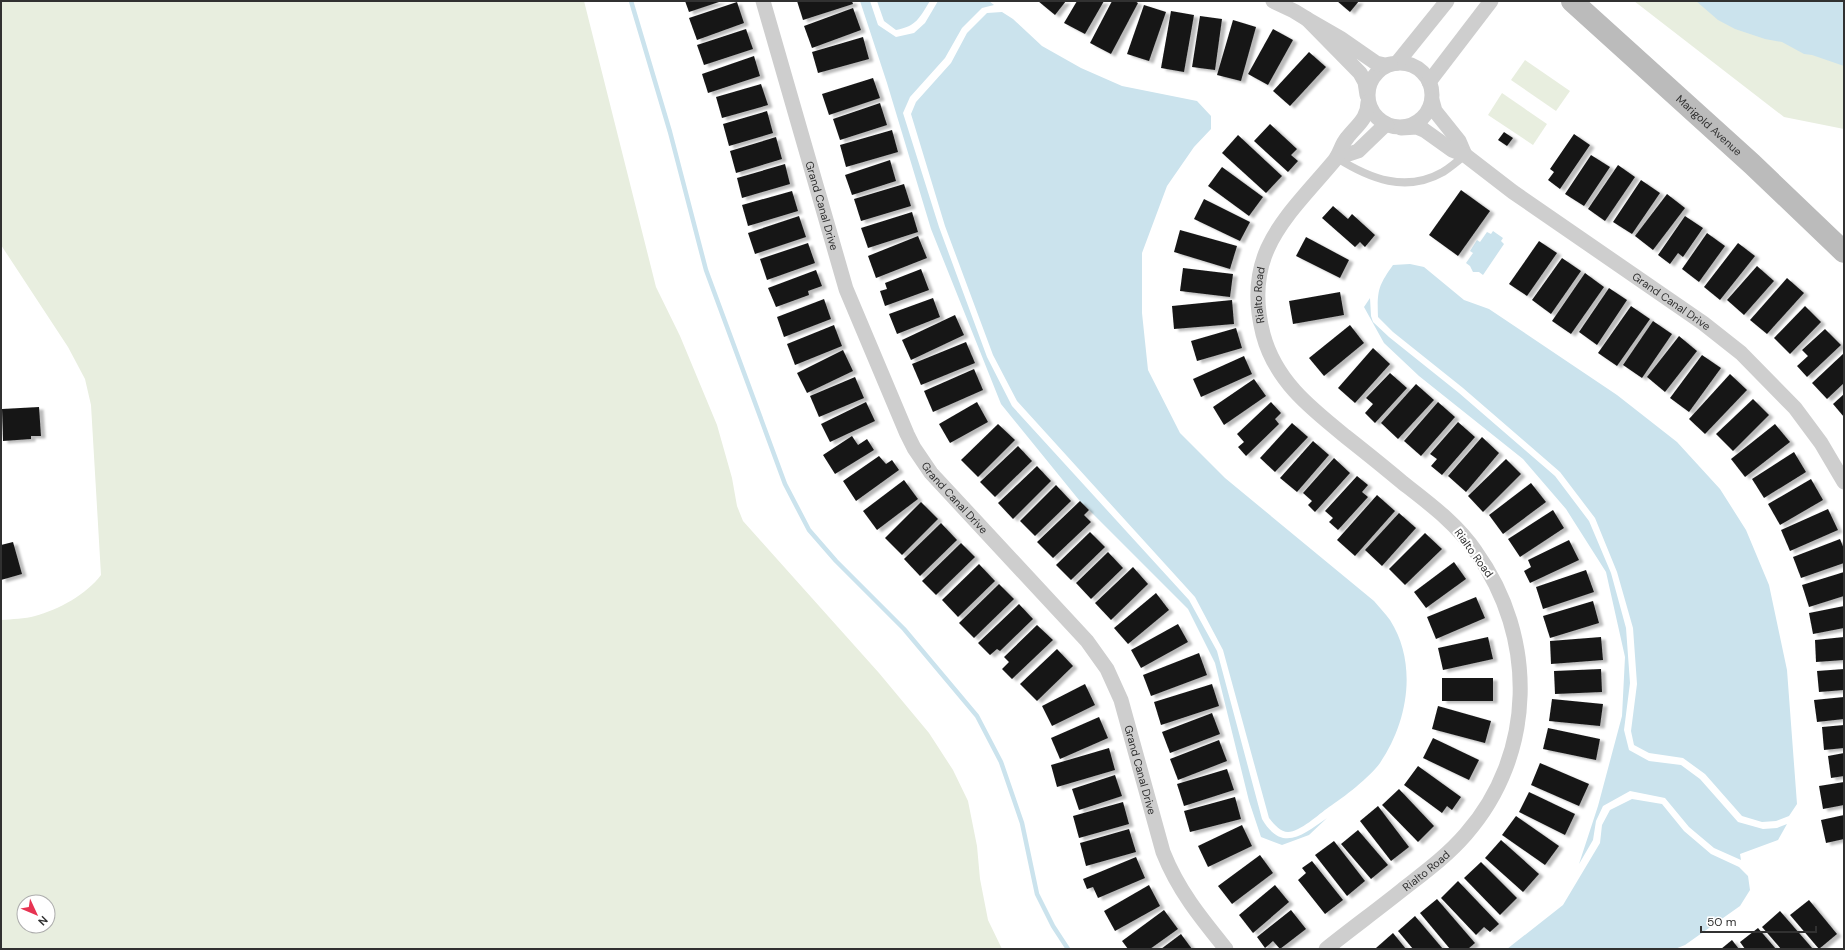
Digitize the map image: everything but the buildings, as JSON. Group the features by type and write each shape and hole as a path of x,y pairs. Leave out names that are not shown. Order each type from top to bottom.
{"main road":[{"name":"Marigold Avenue","path":"1572,1 1752,164 1844,252"}],"street":[{"name":"Grand Canal Drive","path":"763,1 846,290 907,434 914,448 931,473 1087,641 1107,669 1122,700 1163,852 1168,865 1189,902 1226,949"},
{"path":"1273,1 1294,11 1340,38 1376,63 1385,65 1394,63 1408,64 1423,72 1432,89 1432,100 1428,110 1421,119 1412,125 1394,126 1375,117 1368,99 1365,82 1360,73 1307,19"},
{"path":"1368,99 1368,87 1376,73 1394,63 1446,1"},
{"path":"1429,82 1491,1"},
{"name":"Rialto Road","path":"1326,949 1441,859 1468,833 1480,817 1499,783 1510,757 1517,728 1521,693 1519,656 1507,608 1493,578 1475,550 1443,515 1301,400 1282,376 1269,351 1264,336 1258,304 1259,283 1266,251 1277,228 1337,158 1344,140 1365,117 1368,99"},
{"name":"Grand Canal Drive","path":"1432,100 1435,111 1459,141 1465,155"},
{"name":"Grand Canal Drive","path":"1394,126 1417,127 1424,130 1452,150 1465,155 1513,192 1703,323 1741,353 1795,408 1821,443 1844,482"},
{"path":"1337,158 1358,151 1394,126"}],"lane":[{"path":"1337,158 1357,171 1382,180 1400,184 1421,181 1443,172 1465,155"}],"green space":[{"path":"1,1 584,1 656,287 680,336 717,425 732,478 737,506 743,521 879,673 929,733 953,770 968,801 977,846 980,879 988,920 1002,949 1,949 1,620 31,617 53,610 80,595 101,575 91,405 85,379 68,347 1,245"},
{"path":"1634,1 1844,1 1844,129 1784,117"},
{"path":"1525,60 1570,91 1556,111 1511,80"},
{"path":"1502,93 1547,124 1533,145 1488,115"}],"water":[{"path":"860,1 870,1 878,25 896,37 914,33 925,23 938,1 989,1 994,5 982,8 962,28 945,58 910,97 903,113 939,227 987,357 1012,406 1189,600 1217,651 1262,819 1277,836 1293,838 1310,830 1327,818 1309,835 1282,845 1261,837 1249,801 1215,663 1188,609 1079,500 1001,404 931,229 887,83"},
{"path":"877,1 930,1 920,17 913,24 896,30 884,21"},
{"path":"1696,1 1844,1 1844,66 1812,55 1804,54 1782,42 1765,39 1735,29 1718,20"},
{"path":"1002,12 1013,19 1042,46 1081,68 1122,86 1197,101 1211,116 1211,129 1194,147 1167,186 1142,253 1142,313 1148,370 1180,433 1225,478 1374,601 1390,620 1399,637 1407,674 1406,693 1403,711 1390,747 1376,769 1363,781 1309,822 1293,831 1282,831 1269,818 1223,650 1195,597 1017,401 993,355 945,226 911,114 916,102 951,63 967,33 987,13"},
{"path":"1493,231 1503,238 1501,241 1504,244 1483,275 1479,272 1473,272 1470,266 1466,263 1473,253 1470,251 1477,240 1480,242 1487,232 1491,234"},
{"path":"1410,264 1424,267 1464,300 1489,309 1617,395 1677,442 1720,489 1746,530 1769,585 1787,670 1797,804 1789,816 1776,821 1762,822 1742,816 1705,774 1683,758 1649,753 1634,745 1631,731 1637,684 1633,628 1617,572 1595,518 1560,472 1463,388 1393,332 1378,317 1378,295 1384,278 1393,265"},
{"path":"1370,298 1371,316 1373,322 1389,337 1459,393 1555,476 1589,521 1611,573 1626,628 1630,683 1624,730 1629,750 1649,761 1681,765 1700,779 1738,822 1763,829 1777,828 1787,824 1778,840 1740,854 1741,860 1714,848 1689,827 1665,798 1630,791 1603,806 1596,821 1593,840 1579,864 1598,806 1622,716 1625,657 1606,572 1566,509 1523,459 1419,376 1384,343 1364,307"},
{"path":"1632,799 1662,804 1684,831 1711,854 1739,867 1748,876 1750,890 1740,906 1685,945 1675,949 1507,949 1563,905 1600,843 1602,825 1610,810"}],"waterway":[{"path":"631,1 670,132 706,270 785,484 809,530 836,561 904,629 977,716 1001,762 1022,823 1037,894 1053,926 1068,949"}]}
